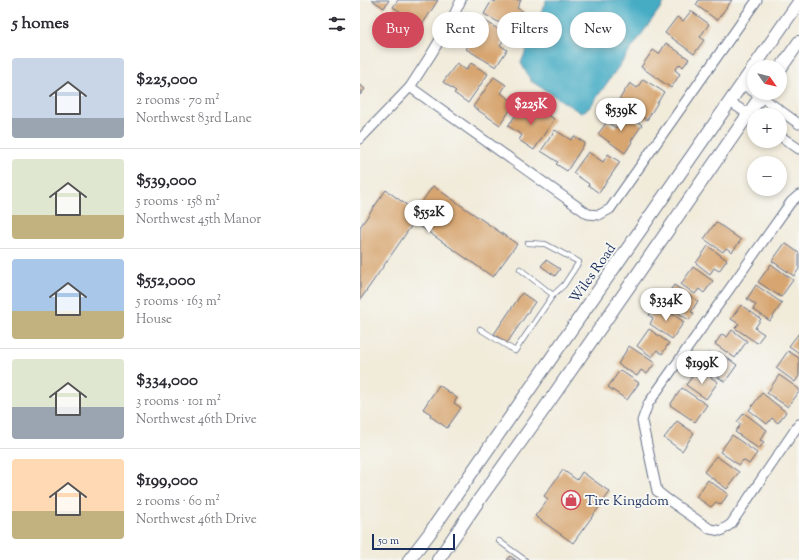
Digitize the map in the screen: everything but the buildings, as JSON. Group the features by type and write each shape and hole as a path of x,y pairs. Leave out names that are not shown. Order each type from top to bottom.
{"main road":[{"name":"Wiles Road","path":"409,560 433,528 799,2"},
{"path":"786,60 799,42"},
{"path":"438,560 747,122"}],"street":[{"path":"360,139 410,87 452,19 461,0"},
{"path":"410,87 588,214 599,215 610,209 757,0"},
{"path":"742,84 747,87"},
{"path":"767,100 799,124"},
{"path":"730,102 747,113"},
{"path":"787,141 799,149"},
{"path":"799,195 791,202 648,404 642,421 657,491 710,528 721,530 731,524 799,424"}],"lane":[{"path":"480,329 515,351 553,294 564,285 579,262 545,244 528,242"},
{"path":"520,269 553,294"},
{"path":"498,541 525,560"}],"water":[{"path":"546,0 666,0 590,107 581,113 531,81 521,63 527,48 562,48 562,12 541,12"}],"place":[{"name":"Tire Kingdom","path":"571,500"}]}
